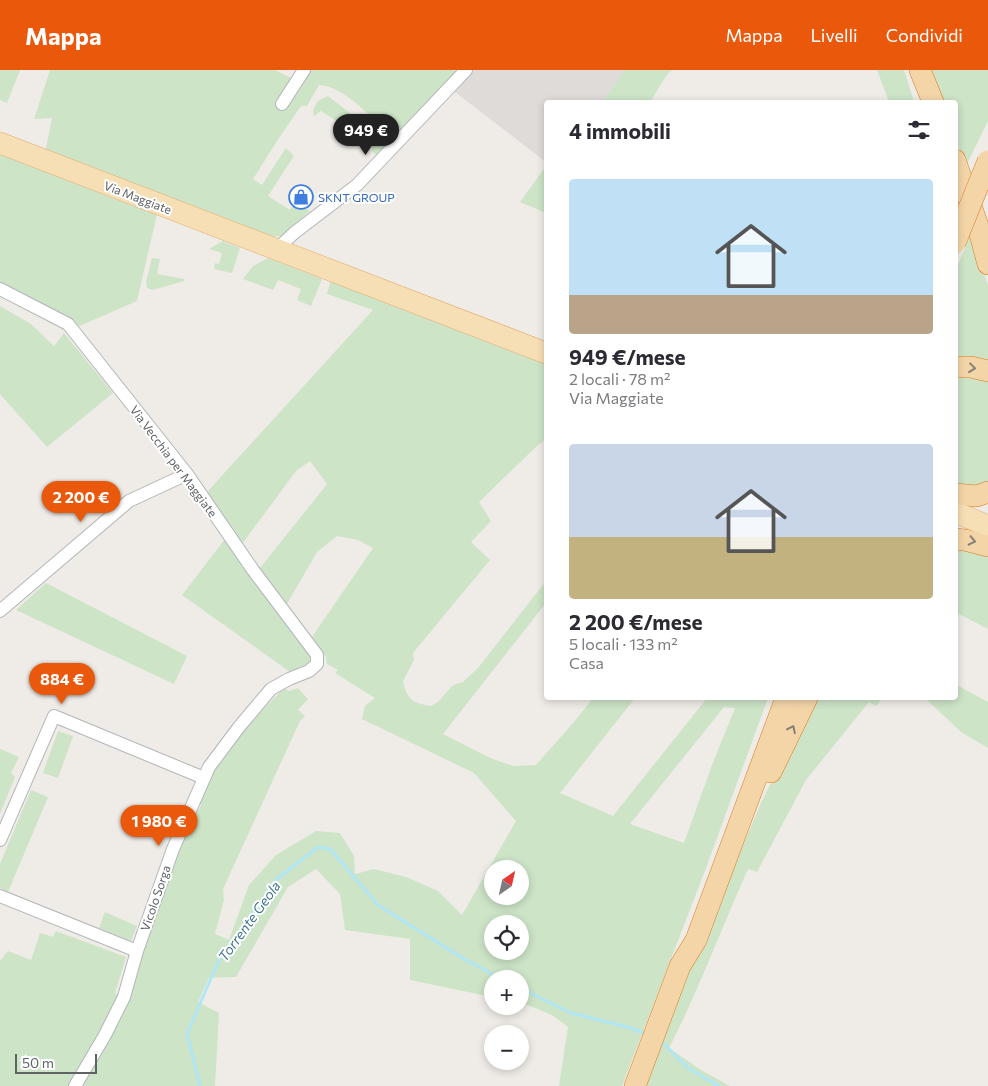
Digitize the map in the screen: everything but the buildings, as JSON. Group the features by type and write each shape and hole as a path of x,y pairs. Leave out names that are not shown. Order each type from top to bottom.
{"highway":[{"path":"913,70 923,100"},
{"path":"920,70 931,100"},
{"path":"958,236 988,161"},
{"path":"958,168 983,235 988,264"},
{"path":"958,368 971,367 988,371"},
{"path":"958,494 977,496 988,492"},
{"path":"958,539 988,546"},
{"path":"635,1086 680,966 696,940 785,700"},
{"path":"718,883 806,700"}],"main road":[{"name":"Via Maggiate","path":"0,143 544,351"},
{"path":"958,513 988,526"}],"street":[{"path":"282,104 304,70"},
{"path":"276,250 294,233 357,185 466,70"},
{"name":"Via Vecchia per Maggiate","path":"0,289 68,324 187,474 253,570 317,655 318,664"},
{"path":"0,611 129,501 187,474"},
{"name":"Vicolo Sorga","path":"76,1086 124,997 137,950 173,849 209,767 271,689 309,671 318,664"},
{"path":"0,840 54,716 204,778"},
{"path":"0,896 137,950"}],"shaded area":[{"path":"460,70 625,70 603,100 544,100 544,160 451,89"}],"green space":[{"path":"0,70 20,70 7,103 0,100"},
{"path":"50,70 275,70 301,83 310,70 453,70 458,72 377,155 372,152 376,123 365,111 343,94 327,86 319,85 307,106 301,106 253,179 262,185 286,148 294,156 268,196 290,210 296,202 310,211 281,236 265,237 45,153 52,118 34,119"},
{"path":"625,70 672,70 666,76 651,100 603,100"},
{"path":"877,70 904,70 913,100 888,100"},
{"path":"929,70 988,70 988,121 966,166 958,146 958,100 940,100"},
{"path":"328,96 364,124 357,142 340,131 343,125 321,111 314,116 313,110 318,101"},
{"path":"0,154 157,214 137,301 77,327 0,285"},
{"path":"544,169 544,212 520,202"},
{"path":"970,235 988,285 988,366 958,363 958,265"},
{"path":"223,241 240,248 232,273 214,269 215,263 219,264 222,253 209,249"},
{"path":"152,258 160,259 157,274 184,279 184,281 153,290 147,288 146,282"},
{"path":"268,258 322,279 311,306 297,300 301,289 278,280 273,290 243,279 253,266"},
{"path":"331,280 544,360 544,440 479,502 491,521 471,542 490,560 413,653 414,660 403,681 409,696 415,702 431,706 438,702 453,685 463,682 478,668 544,584 544,606 443,734 490,758 513,766 536,765 591,700 633,700 560,793 613,816 705,700 767,700 706,868 622,1086 559,1086 568,1027 552,1015 529,1006 529,970 484,970 484,995 410,980 410,939 345,930 340,894 316,869 288,887 236,977 209,978 198,1002 219,1013 215,1086 83,1086 110,1036 142,954 163,889 192,817 196,815 201,805 198,800 215,766 237,736 284,688 289,691 298,688 308,699 298,710 305,716 300,721 223,889 224,900 215,934 229,940 249,885 276,855 316,831 340,833 354,856 355,874 374,869 406,877 438,891 462,915 484,877 484,905 529,905 529,860 494,860 516,821 474,773 362,719 365,706 375,698 335,673 338,670 327,664 326,657 312,637 373,548 358,540 337,536 317,552 287,604 260,568 327,484 310,461 296,471 242,544 207,492 373,310 327,294","holes":["724,707 735,708 684,843 630,824"]},
{"path":"0,306 31,324 54,346 64,333 113,393 47,447 0,394"},
{"path":"958,373 988,378 988,485 958,489"},
{"path":"225,539 312,659 308,663 290,672 182,595"},
{"path":"958,547 988,554 988,629 958,614"},
{"path":"46,583 187,656 174,684 16,610"},
{"path":"958,686 988,702 988,748 961,732 927,700 958,700"},
{"path":"812,700 881,700 876,706 869,702 806,780 757,872 748,869 700,982 669,1048 701,1070 730,1086 640,1086 761,803"},
{"path":"58,731 73,736 58,778 43,773"},
{"path":"0,749 19,757 11,773 15,777 0,814"},
{"path":"31,790 48,797 8,892 0,888 0,864"},
{"path":"105,912 137,926 131,941 99,928"},
{"path":"56,931 126,957 115,993 118,995 101,1032 70,1086 0,1086 0,961 8,951 31,960 40,933 53,937"}],"waterway":[{"name":"Torrente Geola","path":"200,1086 187,1034 218,962 277,879 318,847 330,849 378,905 485,970"},
{"name":"Torrente Geola","path":"529,992 571,1013 631,1028 646,1034"},
{"name":"Torrente Geola","path":"661,1041 688,1068 719,1086"}],"place":[{"name":"SKNT GROUP","path":"301,197"}]}
